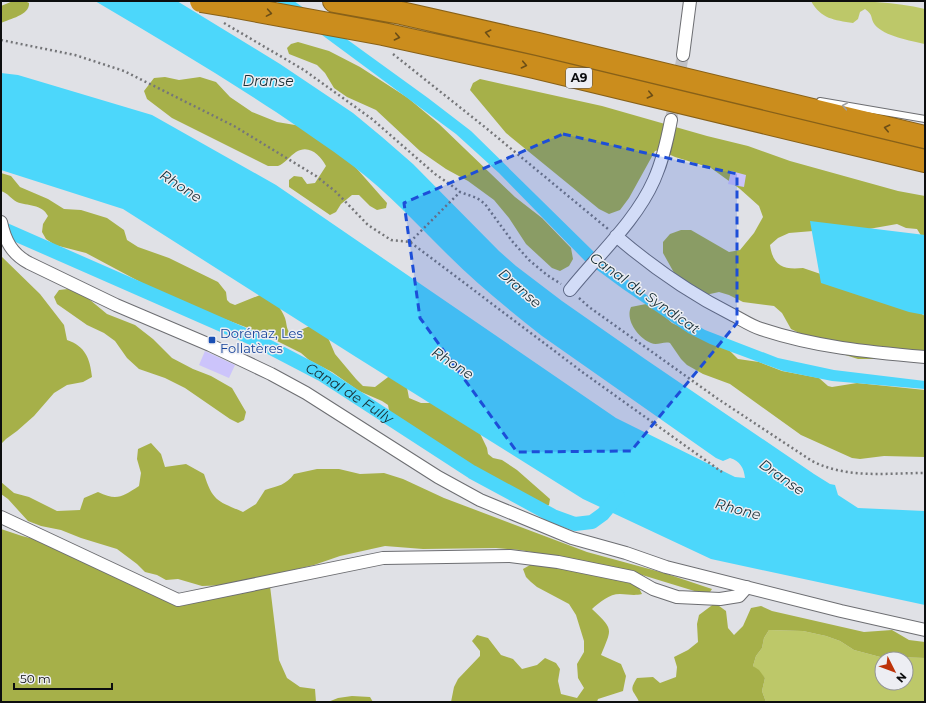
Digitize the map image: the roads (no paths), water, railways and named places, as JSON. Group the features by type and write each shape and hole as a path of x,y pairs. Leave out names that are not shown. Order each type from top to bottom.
{"highway":[{"name":"A9","path":"201,1 226,14 383,34 534,67 925,161"},
{"name":"A9","path":"334,1 538,44 925,137"}],"street":[{"path":"682,55 690,1"},
{"path":"570,290 633,214 654,180 664,155 671,120"},
{"path":"1,222 8,245 16,255 29,263 123,308 247,362 306,393 438,477 480,500 572,538 626,553 666,567 841,611 925,630"},
{"path":"613,240 705,301 759,328 812,343 868,352 925,357"},
{"path":"1,517 178,600 383,558 510,556 552,561 632,578 653,589 677,597 720,599 739,596 747,587"}],"lane":[{"path":"538,44 717,80"},
{"path":"811,99 925,119"}],"water":[{"path":"95,1 177,1 280,64 353,113 382,137 413,164 499,251 516,266 562,301 645,359 814,474 830,484 835,485 838,495 858,508 925,511 925,605 711,559 583,499 123,209 1,170 1,73 18,75 152,115 276,185 616,418 735,477 745,478 744,471 739,463 730,458 723,461 716,458 542,336 469,275 366,176 325,145 231,83"},
{"name":"Canal du Syndicat","path":"276,1 294,1 471,131 594,252 650,298 705,330 778,358 834,370 925,381 925,389 832,381 783,371 710,344 688,333 585,261 499,173 456,134"},
{"path":"810,221 925,235 925,315 909,312 821,283"}],"waterway":[{"name":"Canal de Fully","path":"1,228 254,339 321,374 472,472 553,516 575,524 592,522 603,514 618,496"}],"tunnel":[{"path":"671,120 683,55"}],"place":[{"name":"Dorénaz, Les Follatères","path":"212,340"}],"water label":[{"name":"Dranse","path":"268,81"},
{"name":"Rhone","path":"181,186"},
{"name":"Dranse","path":"520,288"},
{"name":"Rhone","path":"453,363"},
{"name":"Dranse","path":"782,477"},
{"name":"Rhone","path":"738,509"}]}
